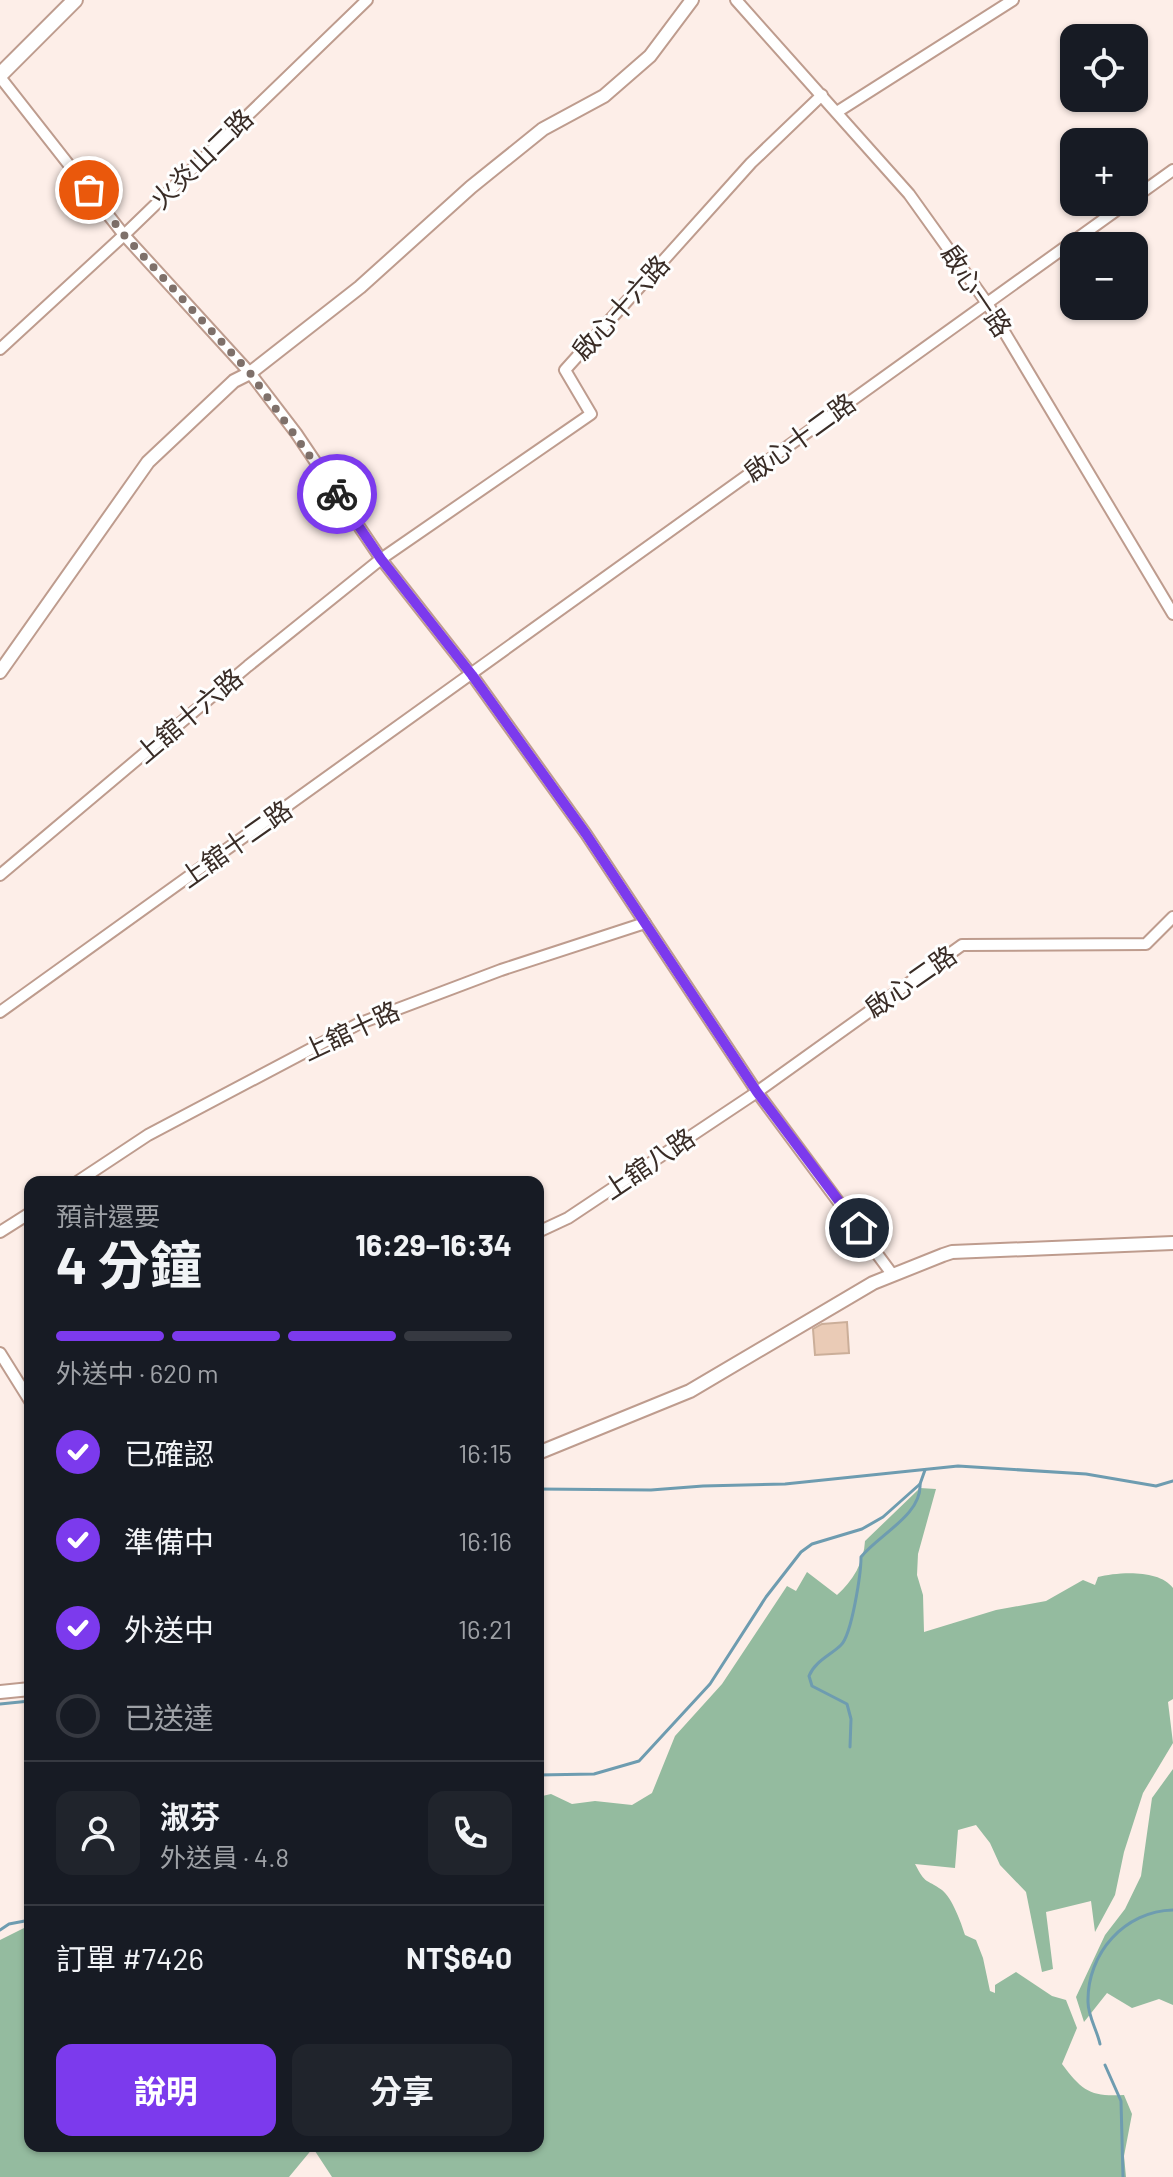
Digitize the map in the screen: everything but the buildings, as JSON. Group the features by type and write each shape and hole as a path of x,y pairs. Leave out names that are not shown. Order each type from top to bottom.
{"main road":[{"path":"0,76 75,0"}],"street":[{"name":"火炎山二路","path":"0,349 124,235 367,0"},
{"path":"0,672 148,462 234,381 250,373 360,287 471,187 543,129 604,96 650,56 692,0"},
{"name":"啟心一路","path":"736,0 909,194 987,303 1173,614"},
{"path":"837,112 1013,0"},
{"path":"0,76 124,235 250,373 381,559 472,675 586,834 757,1092 892,1274"},
{"name":"啟心十六路","path":"381,559 591,414 565,370 751,163 822,95"},
{"path":"1148,188 1173,170"},
{"name":"啟心十二路","path":"472,675 1108,216"},
{"name":"上舘十六路","path":"0,875 248,666 381,559"},
{"name":"上舘十二路","path":"0,1012 472,675"},
{"name":"啟心二路","path":"757,1092 962,945 1146,944 1173,917"},
{"name":"上舘十路","path":"86,1176 148,1135 358,1024 501,970 645,923"},
{"name":"上舘八路","path":"544,1229 568,1218 757,1092"},
{"path":"0,1232 24,1217"},
{"path":"544,1451 690,1391 892,1274 952,1252 1173,1243"},
{"path":"0,1353 24,1391"},
{"path":"0,1692 24,1690"}],"green space":[{"path":"920,1488 936,1489 918,1554 917,1575 923,1595 924,1632 996,1610 1046,1601 1083,1580 1095,1585 1098,1577 1106,1575 1148,1575 1167,1582 1173,1588 1173,1699 1168,1702 1173,1743 1143,1793 1124,1852 1115,1895 1095,1932 1091,1901 1046,1912 1053,1969 1042,1972 1026,1892 1000,1865 990,1843 976,1825 958,1830 955,1868 915,1864 924,1878 949,1899 965,1935 976,1940 990,1991 995,1993 995,1985 1016,1972 1052,1996 1066,2000 1077,2028 1062,2064 1075,2081 1088,2090 1103,2095 1124,2095 1132,2114 1124,2156 1126,2177 332,2177 316,2152 544,2152 544,1796 551,1794 572,1804 595,1801 632,1805 652,1793 675,1736 722,1684 787,1586 796,1591 807,1572 837,1595 857,1571 865,1541"},
{"path":"1173,1769 1173,2005 1159,1999 1132,2008 1107,1993 1084,2022 1076,1997 1105,1935 1125,1909 1141,1876 1152,1798"},
{"path":"24,1928 24,2152 310,2152 289,2177 0,2177 0,1940"}],"waterway":[{"path":"544,1489 651,1490 785,1484 958,1466 1086,1474 1156,1486 1173,1481"},
{"path":"544,1775 594,1774 639,1761 710,1684 766,1597 801,1552 812,1544 862,1529 883,1517 920,1484 925,1470"},
{"path":"850,1747 851,1719 847,1704 812,1686 809,1676 815,1666 845,1639 855,1603 861,1557 907,1515 919,1495 920,1484"},
{"path":"0,1704 24,1702"},
{"path":"1100,2044 1088,2002 1089,1984 1102,1952 1112,1938 1139,1918 1173,1910"},
{"path":"0,1930 9,1924 24,1921"},
{"path":"1105,2065 1121,2101 1123,2177"}],"way so far":[{"path":"89,190 124,235 250,373 337,494"}],"route":[{"path":"337,494 381,559 472,675 586,834 757,1092 859,1228"}]}
